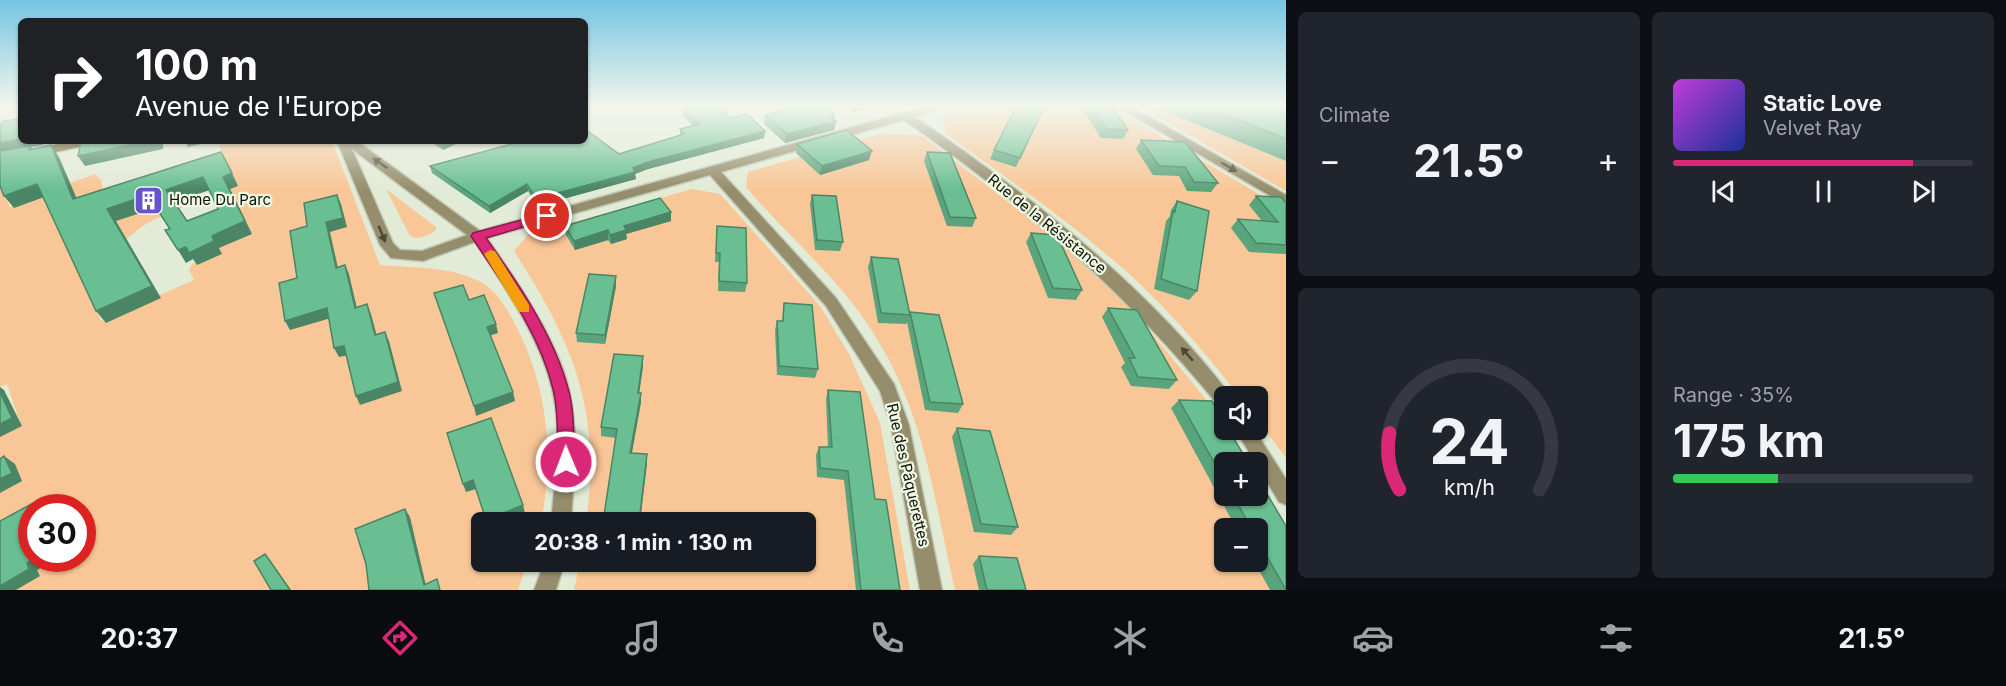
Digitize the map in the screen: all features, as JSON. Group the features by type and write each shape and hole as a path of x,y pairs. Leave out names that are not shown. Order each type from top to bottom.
{"main road":[{"path":"0,160 74,144"}],"street":[{"path":"344,144 387,245 396,255 423,256 478,236 839,135"},
{"name":"Rue de la Résistance","path":"930,135 1093,258 1174,338 1214,388"},
{"path":"1171,135 1286,201"},
{"path":"353,144 478,236 507,278 550,357 561,390 567,445 562,512"},
{"name":"Rue des Pâquerettes","path":"712,170 831,302 888,388 900,425 932,590"},
{"path":"1251,440 1286,496"},
{"path":"545,590 551,572"}],"shaded area":[{"path":"877,135 921,135 1054,237 1134,312 1209,403 1214,412 1214,440 1224,440 1224,452 1214,452 1214,506 1268,506 1268,497 1286,526 1286,590 955,590 922,446 912,412 898,378 881,345 846,295 746,187 748,172"},
{"path":"947,135 1158,135 1286,210 1286,458 1268,434 1268,386 1231,386 1195,342 1147,290 1071,226"},
{"path":"1189,135 1286,135 1286,191"},
{"path":"219,144 333,144 380,265 431,268 467,276 486,285 505,306 527,349 541,397 547,447 545,497 543,512 471,512 471,572 524,572 518,590 0,590 18,572 96,572 96,494 18,494 18,518 0,531 0,491 19,481 13,462 0,469 0,433 20,423 7,384 0,387 0,181 10,207 24,202 20,192 47,197 101,321 194,280 189,270 192,264 218,253 206,236 227,226 224,160"},
{"path":"95,174 101,180 103,189 182,197 187,205 147,223 126,239 121,230 102,237 64,185"},
{"path":"386,189 436,227 436,230 420,238 410,236"},
{"path":"692,189 720,194 820,306 849,354 880,423 910,590 574,590 578,572 816,572 816,512 587,512 590,445 586,411 567,348 535,284 514,251 528,235"}],"building":[{"path":"0,135 18,135 18,140 0,143"},
{"path":"588,135 593,135 619,154 682,135 752,135 648,162 633,168 635,172 536,199 527,184 489,206 430,166 512,144 588,144"},
{"path":"831,135 852,135 872,151 822,166 797,144"},
{"path":"1002,135 1031,135 1020,158 994,150"},
{"path":"1275,135 1286,135 1286,139"},
{"path":"1141,140 1185,142 1218,183 1194,182 1185,167 1159,166"},
{"path":"80,144 133,144 78,156"},
{"path":"51,145 73,199 221,152 232,173 223,177 245,221 212,236 214,241 189,253 186,247 178,250 165,230 170,229 148,195 107,209 152,286 96,311 37,184 4,196 0,186 0,151 30,146 29,150","holes":["203,177 218,209 187,221 166,190"]},
{"path":"927,152 950,153 976,218 950,217"},
{"path":"337,195 343,218 326,222 336,268 345,265 355,308 367,304 375,335 385,332 398,382 356,396 344,346 334,348 327,308 285,321 279,283 297,278 290,231 307,226 304,203"},
{"path":"812,195 836,196 843,242 817,240"},
{"path":"1256,196 1281,197 1286,203 1286,245 1256,243 1238,219 1278,222"},
{"path":"660,198 671,212 624,226 626,230 610,235 608,230 574,241 565,226"},
{"path":"1177,201 1209,211 1197,291 1161,279 1173,211 1175,212"},
{"path":"717,226 746,228 747,283 719,281 720,253 716,253"},
{"path":"1031,233 1057,235 1082,290 1053,288"},
{"path":"871,257 898,259 910,315 881,313"},
{"path":"589,274 616,276 605,335 576,333"},
{"path":"463,285 469,300 484,295 496,324 487,327 513,392 474,406 434,293"},
{"path":"784,303 812,305 818,369 779,366 777,321 783,321"},
{"path":"1108,308 1137,310 1177,380 1138,377 1129,358 1135,358"},
{"path":"910,312 939,315 963,404 930,402"},
{"path":"614,354 643,356 638,393 641,393 630,453 647,454 640,512 605,512 617,429 601,427"},
{"path":"828,390 860,392 875,499 886,500 900,590 861,590 848,471 820,468 819,447 832,447"},
{"path":"0,392 12,418 0,424"},
{"path":"1179,400 1212,401 1214,404 1214,440 1235,440 1242,452 1214,452 1214,462"},
{"path":"491,418 523,505 506,512 483,512 473,480 463,484 447,433"},
{"path":"957,428 990,431 1018,527 981,524"},
{"path":"4,456 12,473 0,479 0,459"},
{"path":"1268,496 1286,526 1286,590 1268,558 1268,518 1246,518 1239,506 1268,506"},
{"path":"405,509 424,585 437,579 440,590 369,590 366,564 355,529"},
{"path":"18,511 18,572 24,572 0,586 0,521"},
{"path":"265,554 290,590 271,590 254,561"},
{"path":"979,556 1017,558 1026,590 987,590"}],"slow traffic":[{"path":"490,254 507,278 524,309"}],"place":[{"name":"Home Du Parc","path":"148,200"}],"route":[{"path":"547,216 478,236 507,278 550,357 561,390 567,445 566,462"}]}
